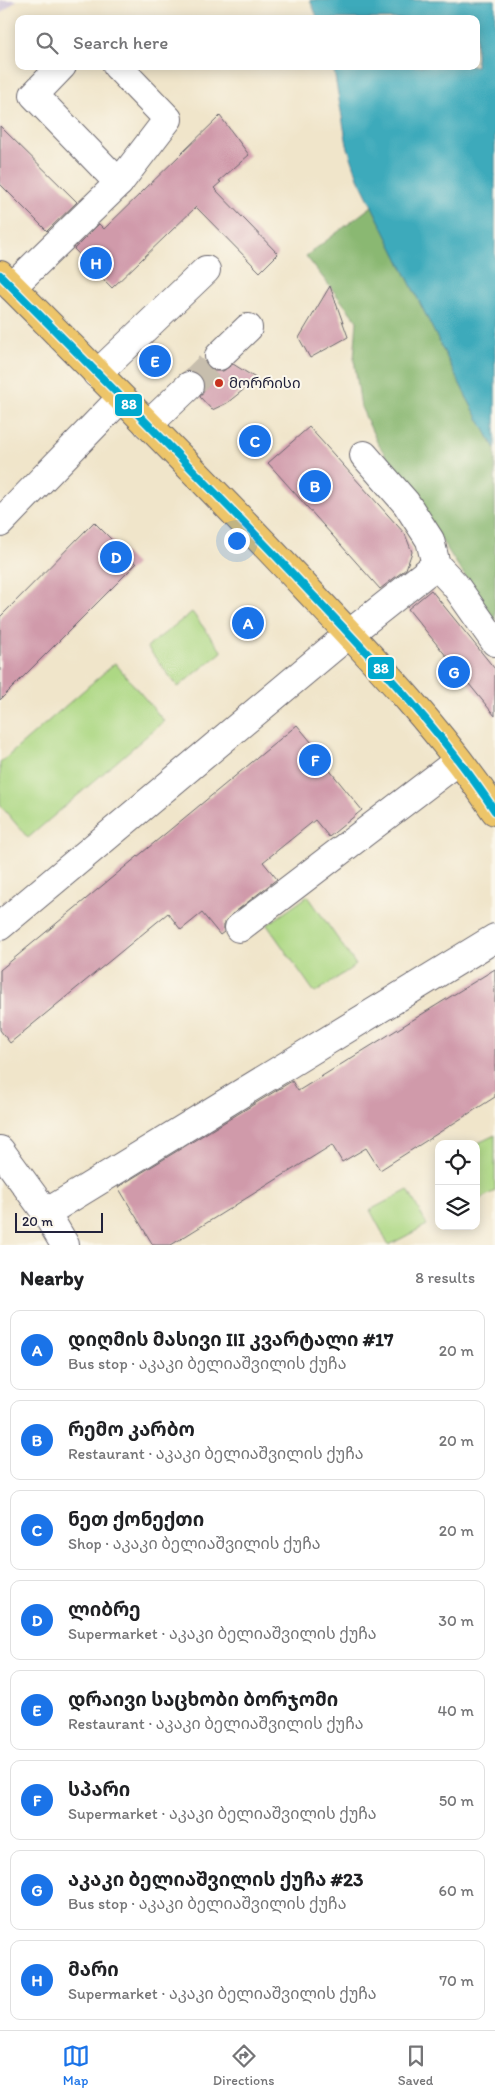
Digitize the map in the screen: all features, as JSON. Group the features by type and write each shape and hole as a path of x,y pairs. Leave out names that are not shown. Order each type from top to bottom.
{"main road":[{"path":"6,281 260,538 410,700 495,811"}],"lane":[{"path":"58,70 34,94 119,183"},
{"path":"6,281 119,183 168,119 120,70"},
{"path":"98,374 206,270"},
{"path":"220,356 248,328"},
{"path":"148,425 189,386"},
{"path":"0,523 121,398"},
{"path":"364,455 406,503 430,540 436,565 455,585 495,642"},
{"path":"0,926 349,634 436,565"},
{"path":"239,928 458,761"},
{"path":"46,1213 495,938"},
{"path":"0,1150 46,1213 65,1245"}],"shaded area":[{"path":"0,0 17,0 0,14"}],"green space":[{"path":"372,206 467,398 495,449 495,622 377,442 361,407 354,359 357,321 306,256"},
{"path":"192,612 222,652 178,687 147,647"},
{"path":"115,663 164,721 28,838 0,805 0,763"},
{"path":"308,896 356,965 315,993 267,925"},
{"path":"495,1135 495,1191 480,1199 480,1185 480,1142"},
{"path":"408,1190 427,1225 389,1245 370,1210"}],"water":[{"path":"310,0 495,0 495,449 467,398 358,178 347,145 334,70 480,70 480,15 316,15"}],"building":[{"path":"220,116 249,155 219,181 221,182 214,188 278,254 260,272 196,207 112,288 74,249 99,224 104,229"},
{"path":"0,126 77,202 47,231 0,184"},
{"path":"330,286 348,337 310,358 299,338"},
{"name":"მორრისი","path":"204,361 214,371 223,371 233,364 257,379 227,403 212,410 200,397 204,390 204,383 201,376 194,371"},
{"path":"309,427 405,534 412,552 406,569 380,589 268,463"},
{"path":"94,522 136,564 0,700 0,617"},
{"path":"431,590 495,669 495,716 408,609"},
{"path":"297,725 312,743 309,745 362,810 329,837 315,820 263,862 277,879 230,916 224,922 224,932 220,935 202,913 181,930 168,913 10,1043 0,1030 0,970"},
{"path":"495,969 495,1097 380,1170 366,1148 342,1162 332,1145 171,1245 153,1245 118,1187 292,1081 298,1091"}],"tunnel":[{"path":"189,386 219,356"}],"transit line":[{"name":"88","path":"0,275 193,470 357,642 406,696 452,752 495,811"}],"place":[{"name":"მარი","path":"96,263"},
{"name":"დრაივი საცხობი ბორჯომი","path":"155,361"},
{"name":"მორრისი","path":"219,383"},
{"name":"ნეთ ქონექთი","path":"255,441"},
{"name":"რემო კარბო","path":"315,486"},
{"name":"ლიბრე","path":"116,557"},
{"name":"დიღმის მასივი III კვარტალი #17","path":"248,623"},
{"name":"აკაკი ბელიაშვილის ქუჩა #23","path":"454,672"},
{"name":"სპარი","path":"315,760"}]}
